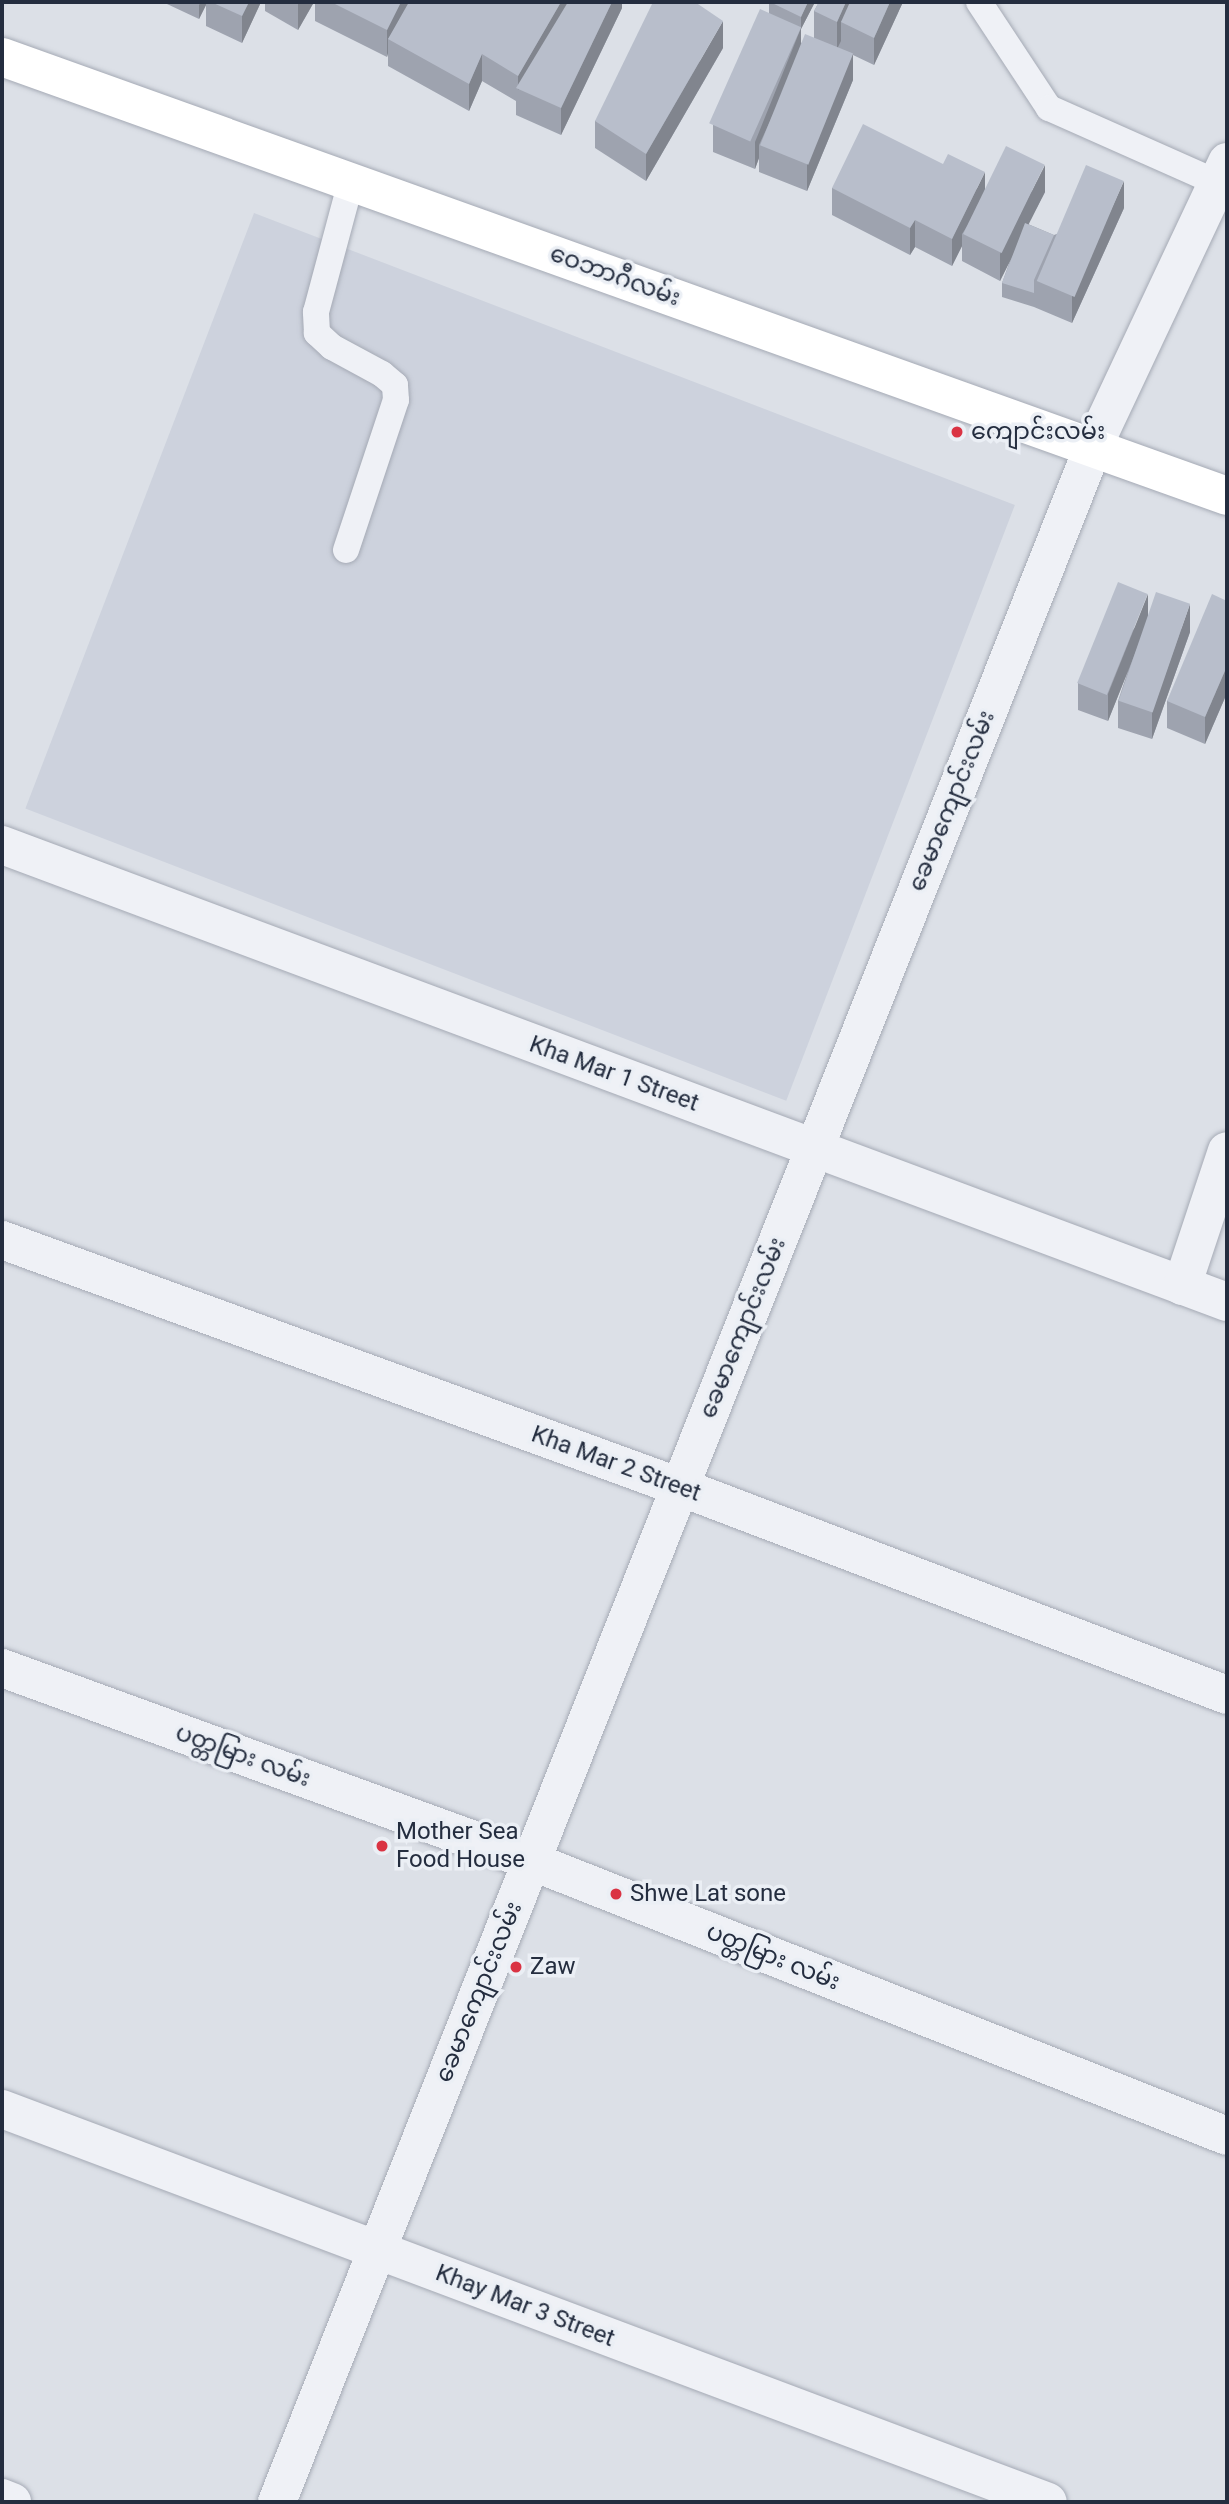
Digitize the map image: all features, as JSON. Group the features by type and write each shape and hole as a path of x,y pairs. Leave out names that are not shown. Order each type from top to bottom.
{"main road":[{"name":"ဝေဘာဂီလမ်း","path":"2,57 1227,496"}],"street":[{"name":"ခေမာကျောင်းလမ်း","path":"277,2502 1093,447 1224,177"},
{"name":"Kha Mar 1 Street","path":"2,845 1227,1302"},
{"path":"1182,1286 1227,1151"},
{"name":"Kha Mar 2 Street","path":"2,1240 680,1487 1227,1695"},
{"name":"ပတ္တမြား လမ်း","path":"2,1668 531,1861 1227,2136"},
{"name":"Khay Mar 3 Street","path":"2,2109 1048,2502"},
{"path":"2,2498 12,2502"}],"lane":[{"path":"979,2 1049,108 1224,177"},
{"path":"346,550 396,400 395,386 382,374 332,347 317,333 316,312 351,181"}],"shaded area":[{"path":"254,213 1015,505 786,1101 25,809"}],"building":[{"path":"211,2 249,2 242,16"},
{"path":"331,2 401,2 387,30"},
{"path":"409,2 561,2 518,76 482,54 469,84 388,39"},
{"path":"568,2 612,2 561,108 516,88"},
{"path":"653,2 695,2 723,21 646,154 595,121"},
{"path":"770,2 808,2 801,17"},
{"path":"819,2 846,2 837,22 814,11"},
{"path":"850,2 890,2 874,38 841,22"},
{"path":"760,9 801,27 750,141 709,123"},
{"path":"805,34 853,53 808,165 760,145"},
{"path":"863,124 943,164 948,154 985,172 952,239 915,220 910,228 832,188"},
{"path":"1006,146 1045,165 1002,253 963,234"},
{"path":"1086,165 1124,181 1075,297 1037,281"},
{"path":"1025,223 1054,235 1034,280 1034,293 1002,283"},
{"path":"1118,582 1148,594 1107,695 1077,683"},
{"path":"1156,592 1190,604 1153,712 1119,701"},
{"path":"1212,594 1227,601 1227,666 1205,717 1167,701"}],"place":[{"name":"ကျောင်းလမ်း","path":"957,432"},
{"name":"Mother Sea Food House","path":"382,1846"},
{"name":"Shwe Lat sone","path":"616,1894"},
{"name":"Zaw","path":"516,1967"}]}
